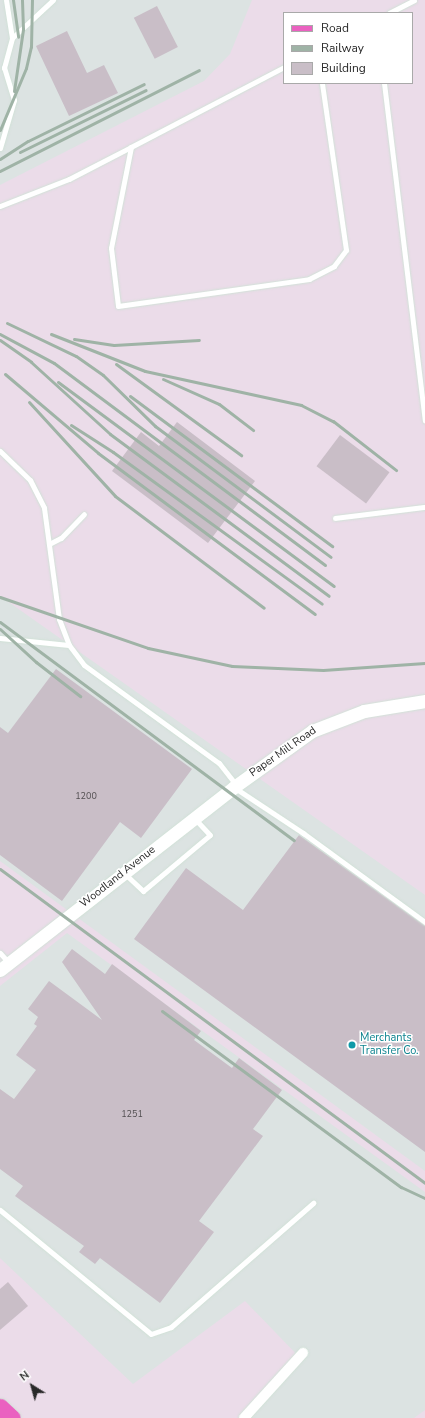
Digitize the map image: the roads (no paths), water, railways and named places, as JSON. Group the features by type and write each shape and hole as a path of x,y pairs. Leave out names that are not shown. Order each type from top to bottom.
{"main road":[{"path":"0,1406 12,1418"}],"street":[{"name":"Paper Mill Road","path":"235,786 312,730 340,718 425,701"},
{"name":"Woodland Avenue","path":"3,962 124,873 235,786"},
{"path":"244,1418 303,1353"}],"lane":[{"path":"0,148 14,100 4,68 12,38 6,0"},
{"path":"12,38 53,0"},
{"path":"391,12 414,0"},
{"path":"0,206 68,178 131,147 283,68"},
{"path":"131,147 111,248 118,306 309,279 334,266 346,250 322,84"},
{"path":"384,84 425,421"},
{"path":"0,451 30,480 39,495 49,544 59,619 69,645 84,665 119,692 219,763 235,786 303,833 425,922"},
{"path":"335,518 425,507"},
{"path":"49,544 61,538 84,514"},
{"path":"0,638 69,645"},
{"path":"124,873 143,891 210,835 194,818"},
{"path":"0,1210 150,1334 171,1327 313,1203"}],"railway":[{"path":"13,0 18,37"},
{"path":"14,91 23,29 22,0"},
{"path":"0,130 26,68 31,47 32,0"},
{"path":"0,171 199,70"},
{"path":"0,159 28,141 144,84"},
{"path":"20,152 146,90"},
{"path":"7,323 76,356 103,375 155,426 331,557"},
{"path":"0,334 54,363 325,565"},
{"path":"51,334 145,371 301,405 333,421 396,470"},
{"path":"74,339 114,345 199,340"},
{"path":"0,340 31,362 110,434 329,596"},
{"path":"116,364 241,455"},
{"path":"5,374 98,453 315,614"},
{"path":"163,379 219,404 253,430"},
{"path":"58,382 334,586"},
{"path":"130,396 332,546"},
{"path":"29,402 115,496 264,608"},
{"path":"71,425 113,452 322,604"},
{"path":"0,597 148,648 232,666 323,670 425,663"},
{"path":"0,622 294,840"},
{"path":"0,629 36,662 80,696"},
{"path":"0,869 425,1183"},
{"path":"162,1011 401,1187 425,1198"}],"place":[{"name":"Merchants Transfer Co.","path":"352,1045"}]}
